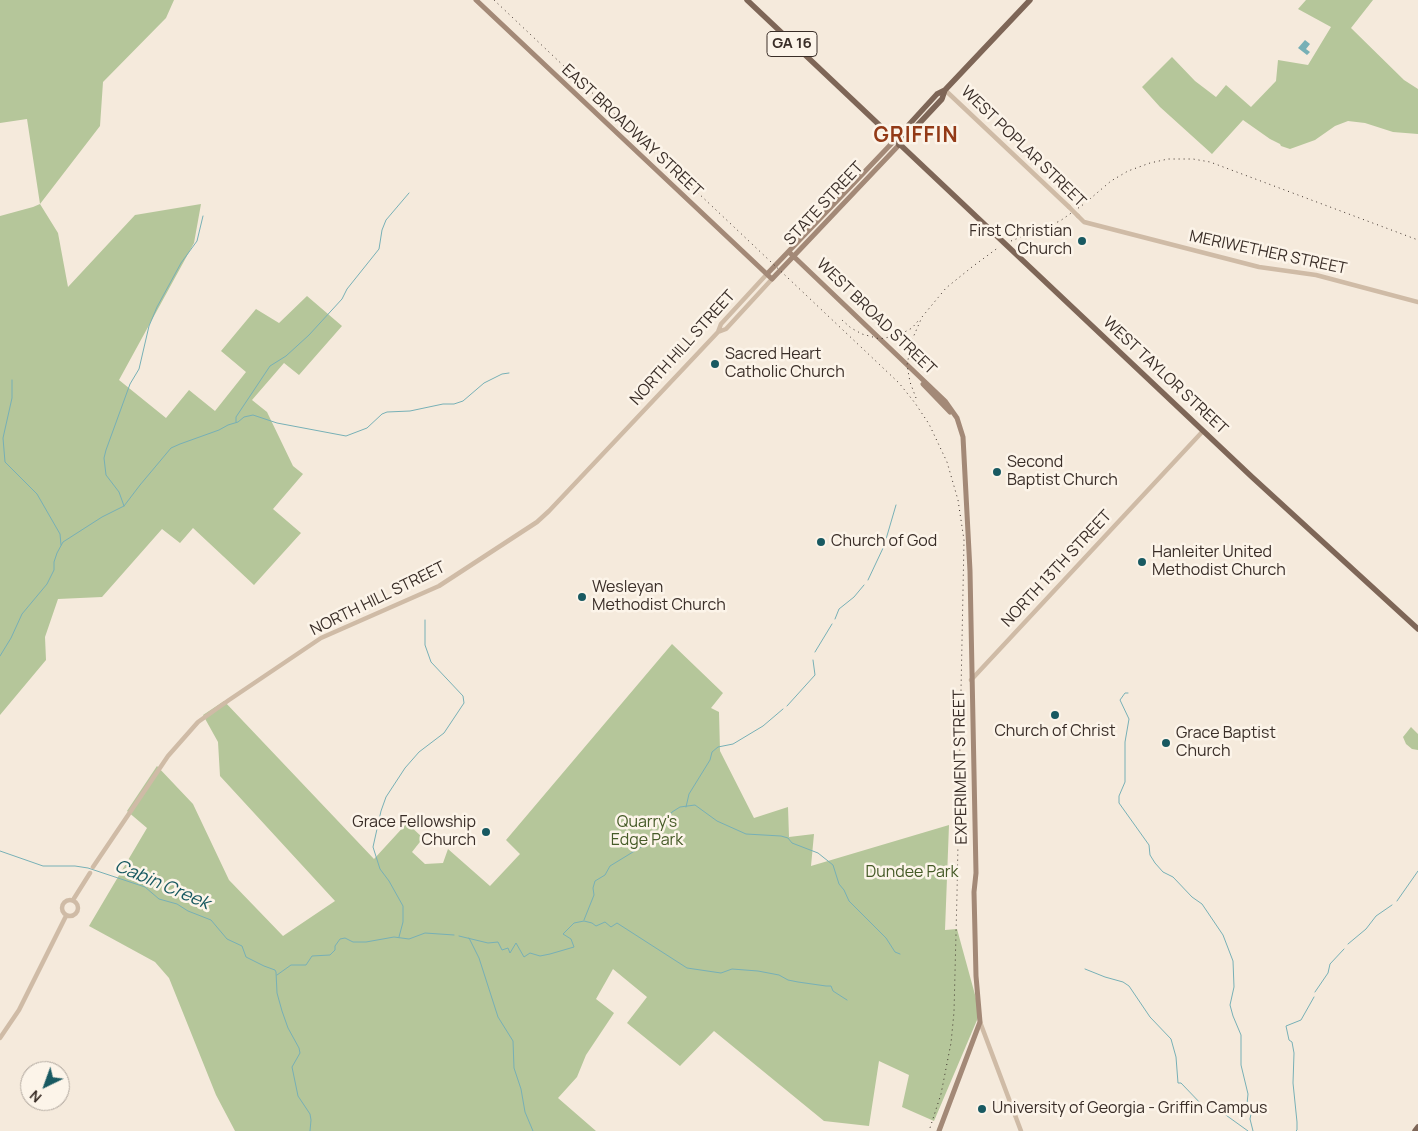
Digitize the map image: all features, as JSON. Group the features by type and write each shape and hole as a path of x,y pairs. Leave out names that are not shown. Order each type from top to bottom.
{"main road":[{"name":"EAST BROADWAY STREET","path":"476,0 772,279"},
{"name":"GA 16","path":"747,0 897,143"},
{"path":"767,274 897,143 937,94 945,90 1030,0"},
{"name":"STATE STREET","path":"772,279 897,143"},
{"name":"WEST TAYLOR STREET","path":"897,143 1203,431 1418,629"},
{"name":"WEST BROAD STREET","path":"789,252 945,400"},
{"path":"910,368 929,391 957,418"},
{"name":"EXPERIMENT STREET","path":"939,1131 980,1022 976,976 974,892 976,873 970,571 964,437 957,418 945,400"},
{"path":"1415,1131 1418,1127"}],"street":[{"name":"WEST POPLAR STREET","path":"945,90 1084,222"},
{"name":"MERIWETHER STREET","path":"1084,222 1259,268 1316,275 1418,302"},
{"name":"NORTH HILL STREET","path":"93,867 168,756 198,722 320,638 439,586 537,522 718,332 721,324 767,274"},
{"name":"STATE STREET","path":"718,332 726,329 772,279"},
{"name":"NORTH 13TH STREET","path":"971,680 1203,431"},
{"path":"73,900 90,873"},
{"path":"68,900 73,900 77,904 78,911 72,916 66,916 62,912 62,904 68,900"},
{"path":"0,1038 18,1010 66,916"},
{"path":"980,1022 1021,1131"}],"green space":[{"path":"0,0 174,0 166,18 103,82 100,126 40,204 27,119 0,123"},
{"path":"1306,0 1373,0 1351,28 1404,80 1418,89 1418,134 1393,132 1365,123 1348,121 1335,126 1315,140 1290,149 1281,146 1243,120 1212,154 1160,107 1142,87 1172,57 1195,81 1216,97 1226,85 1251,107 1276,81 1278,60 1308,65 1331,27 1298,9"},
{"path":"40,204 58,233 68,287 135,215 201,204 194,243 119,380 166,418 189,390 215,411 246,372 221,351 256,309 279,323 307,296 342,326 299,375 284,363 252,400 267,412 293,466 303,474 273,509 301,533 254,585 193,528 180,543 162,529 102,597 58,599 45,637 46,660 0,715 0,216"},
{"path":"672,644 723,693 711,708 719,712 720,751 754,818 788,807 789,837 814,834 811,866 949,825 945,930 957,929 980,1013 934,1121 902,1107 909,1075 879,1061 869,1126 824,1121 714,1031 680,1066 627,1023 647,997 613,969 596,999 614,1013 586,1055 577,1077 558,1098 596,1131 235,1131 216,1095 169,978 155,962 89,926 147,828 127,811 157,766 193,804 229,880 283,936 335,901 220,776 218,742 203,715 224,701 374,859 407,823 423,838 412,852 425,864 443,863 448,849 490,886 520,854 506,840"},
{"path":"1411,727 1418,734 1418,750 1412,749 1406,744 1403,737"}],"water":[{"path":"1305,40 1310,44 1306,49 1310,52 1307,55 1298,48"}],"waterway":[{"path":"236,422 236,417 270,366 286,356 309,335 342,299 347,289 379,249 382,230 386,220 409,193"},
{"path":"124,506 119,492 106,475 104,458 106,450 130,384 139,369 149,326 181,263 197,241 203,216"},
{"path":"0,656 22,614 47,584 54,570 57,553 63,542 102,517 124,506 171,448 238,422 244,417 253,415 277,423 346,436 367,428 382,414 387,412 410,411 463,401 484,383 502,374 509,373"},
{"path":"12,380 12,398 3,438 5,462 37,494 60,534 61,545"},
{"name":"Cabin Creek","path":"868,580 884,546 896,505"},
{"name":"Cabin Creek","path":"835,619 839,609 854,597 864,585"},
{"path":"399,937 403,922 403,906 380,869 373,847 381,811 386,797 405,768 419,752 444,733 464,703 463,696 431,662 425,645 425,620"},
{"name":"Cabin Creek","path":"815,652 832,624"},
{"name":"Cabin Creek","path":"787,706 815,675 813,660"},
{"path":"1128,693 1125,693 1120,700 1129,719 1125,742 1125,782 1119,796 1119,803 1149,845 1150,855 1155,863 1163,872 1173,877 1192,897 1202,904 1223,935 1233,961 1234,987 1230,1005 1241,1035 1241,1065 1248,1094 1247,1104 1251,1114 1250,1119 1253,1131"},
{"name":"Cabin Creek","path":"686,807 689,794 710,760 712,752 718,747 733,744 763,726 783,709"},
{"path":"584,920 594,895 595,881 605,875 610,866 646,844 666,826 668,817 672,812 680,807 695,805 717,821 746,834 781,836 788,838 792,843 818,853 833,865 839,884 849,901 886,938 895,952 900,954"},
{"name":"Cabin Creek","path":"0,851 43,866 88,868 145,887 159,899 177,904 188,911 211,920 227,939 242,946 246,957 275,970 277,993 282,1011 288,1028 299,1048 300,1053 292,1067 298,1096 310,1114 310,1131"},
{"path":"1397,901 1418,871"},
{"path":"1348,944 1366,929 1376,916 1392,905"},
{"path":"459,936 488,943 498,942 502,950 508,948 510,953 516,943 524,957 530,953 540,956 574,947 571,939 563,934 574,923 584,921 596,926 605,922 611,927 617,923 687,968 721,973 732,969 779,975 788,980 831,986 833,991 847,1000"},
{"name":"Cabin Creek","path":"277,975 291,965 306,965 312,956 330,955 335,950 335,946 340,939 345,938 353,942 366,942 394,937 409,939 425,933 454,935"},
{"path":"469,938 479,958 498,1017 513,1041 514,1068 521,1089 525,1112 533,1131"},
{"path":"1315,992 1328,973 1330,964 1344,949"},
{"path":"1085,969 1123,982 1129,986 1150,1017 1171,1039 1176,1057 1178,1083 1181,1083 1205,1108 1223,1113 1248,1131"},
{"path":"1296,1131 1297,1122 1293,1083 1294,1053 1286,1026 1301,1020 1314,997"}],"railway":[{"path":"494,0 899,383 929,424 947,462 958,500 964,540 954,1012 951,1043 941,1094 929,1131"},
{"path":"1011,241 1060,221 1111,181 1128,171 1168,159 1193,159 1210,162 1418,240"},
{"path":"916,398 910,382 907,365 912,340 922,317 946,288 999,247"},
{"path":"842,320 862,334 880,339 899,335 912,328 918,321"}],"place":[{"name":"First Christian Church","path":"1082,241"},
{"name":"Sacred Heart Catholic Church","path":"715,364"},
{"name":"Second Baptist Church","path":"997,472"},
{"name":"Church of God","path":"821,542"},
{"name":"Hanleiter United Methodist Church","path":"1142,562"},
{"name":"Wesleyan Methodist Church","path":"582,597"},
{"name":"Church of Christ","path":"1055,715"},
{"name":"Grace Baptist Church","path":"1166,743"},
{"name":"Grace Fellowship Church","path":"486,832"},
{"name":"University of Georgia - Griffin Campus","path":"982,1109"}],"district":[{"name":"GRIFFIN","path":"916,136"}],"park label":[{"name":"Quarry's Edge Park","path":"647,832"},
{"name":"Dundee Park","path":"912,873"}]}
